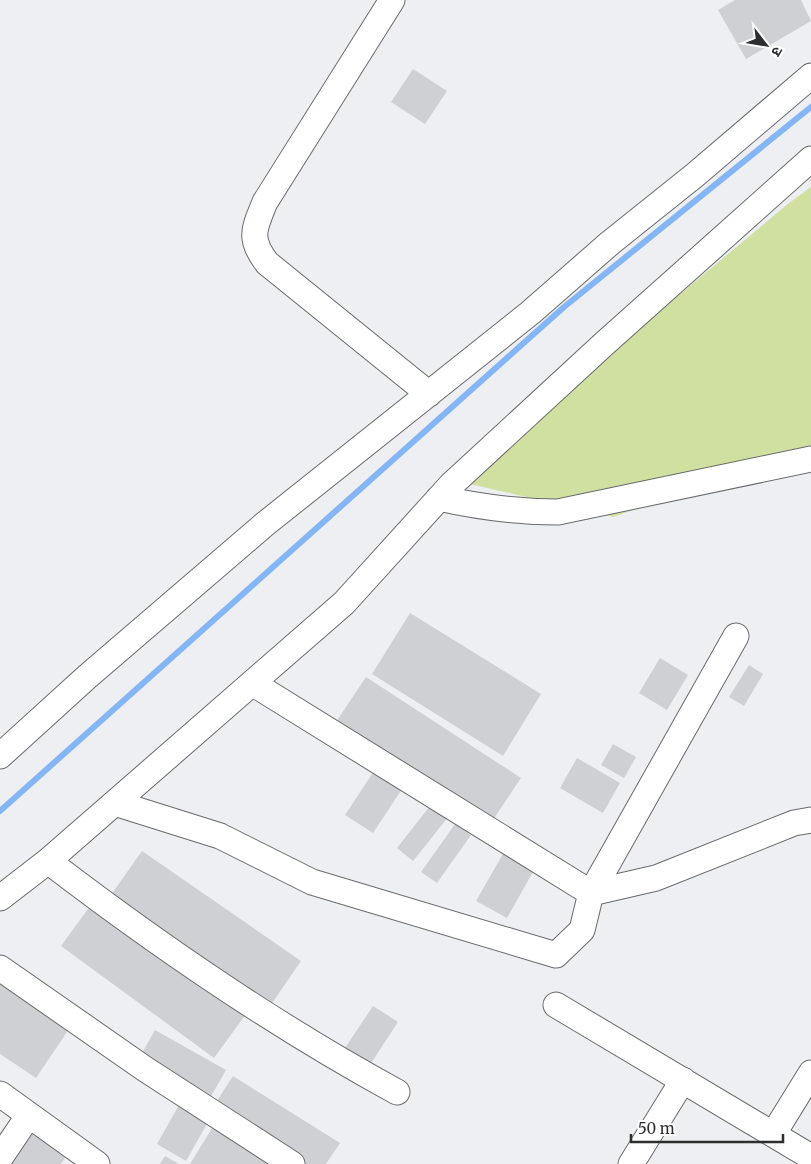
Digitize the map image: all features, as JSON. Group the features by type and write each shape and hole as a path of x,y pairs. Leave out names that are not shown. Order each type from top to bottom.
{"street":[{"path":"392,0 265,202 253,232 256,248 267,263 429,394"},
{"path":"0,756 88,676 265,524 530,313 610,243 695,175 811,76"},
{"path":"0,898 48,861 344,603 439,498 605,343 811,159"},
{"path":"439,498 480,507 523,512 558,512 811,459"},
{"path":"115,803 220,836 312,882 556,955 582,930 590,893 736,636"},
{"path":"252,683 590,893 656,878 794,822 811,820"},
{"path":"48,861 159,945 270,1018 397,1092"},
{"path":"0,968 146,1069 292,1164"},
{"path":"556,1005 811,1157"},
{"path":"774,1134 811,1073"},
{"path":"631,1164 683,1080"},
{"path":"0,1094 85,1160"},
{"path":"0,1158 29,1115"}],"green space":[{"path":"811,187 811,472 685,492 613,517 457,481 789,203"}],"building":[{"path":"735,0 801,0 811,21 746,59 718,10"},
{"path":"413,69 447,91 425,124 391,102"},
{"path":"410,613 541,694 503,756 372,674"},
{"path":"660,658 688,675 667,710 639,693"},
{"path":"749,665 763,674 744,706 729,697"},
{"path":"366,677 521,778 489,826 334,725"},
{"path":"613,744 636,757 624,778 601,765"},
{"path":"577,758 620,783 603,813 560,788"},
{"path":"378,765 406,783 373,833 345,815"},
{"path":"433,802 449,816 413,861 397,848"},
{"path":"455,824 471,835 437,883 421,872"},
{"path":"142,851 301,961 266,1012 106,902"},
{"path":"504,852 534,870 507,918 476,901"},
{"path":"93,902 246,1014 214,1058 61,946"},
{"path":"0,981 69,1029 36,1078 0,1054"},
{"path":"373,1006 398,1022 366,1071 341,1054"},
{"path":"155,1030 226,1070 209,1100 138,1060"},
{"path":"233,1076 340,1143 326,1164 303,1164 213,1107"},
{"path":"179,1105 208,1122 186,1161 157,1144"},
{"path":"214,1125 276,1164 190,1164"},
{"path":"21,1127 66,1156 61,1164 0,1164"},
{"path":"165,1156 179,1164 160,1164"}],"waterway":[{"path":"0,811 564,307 811,107"}]}
